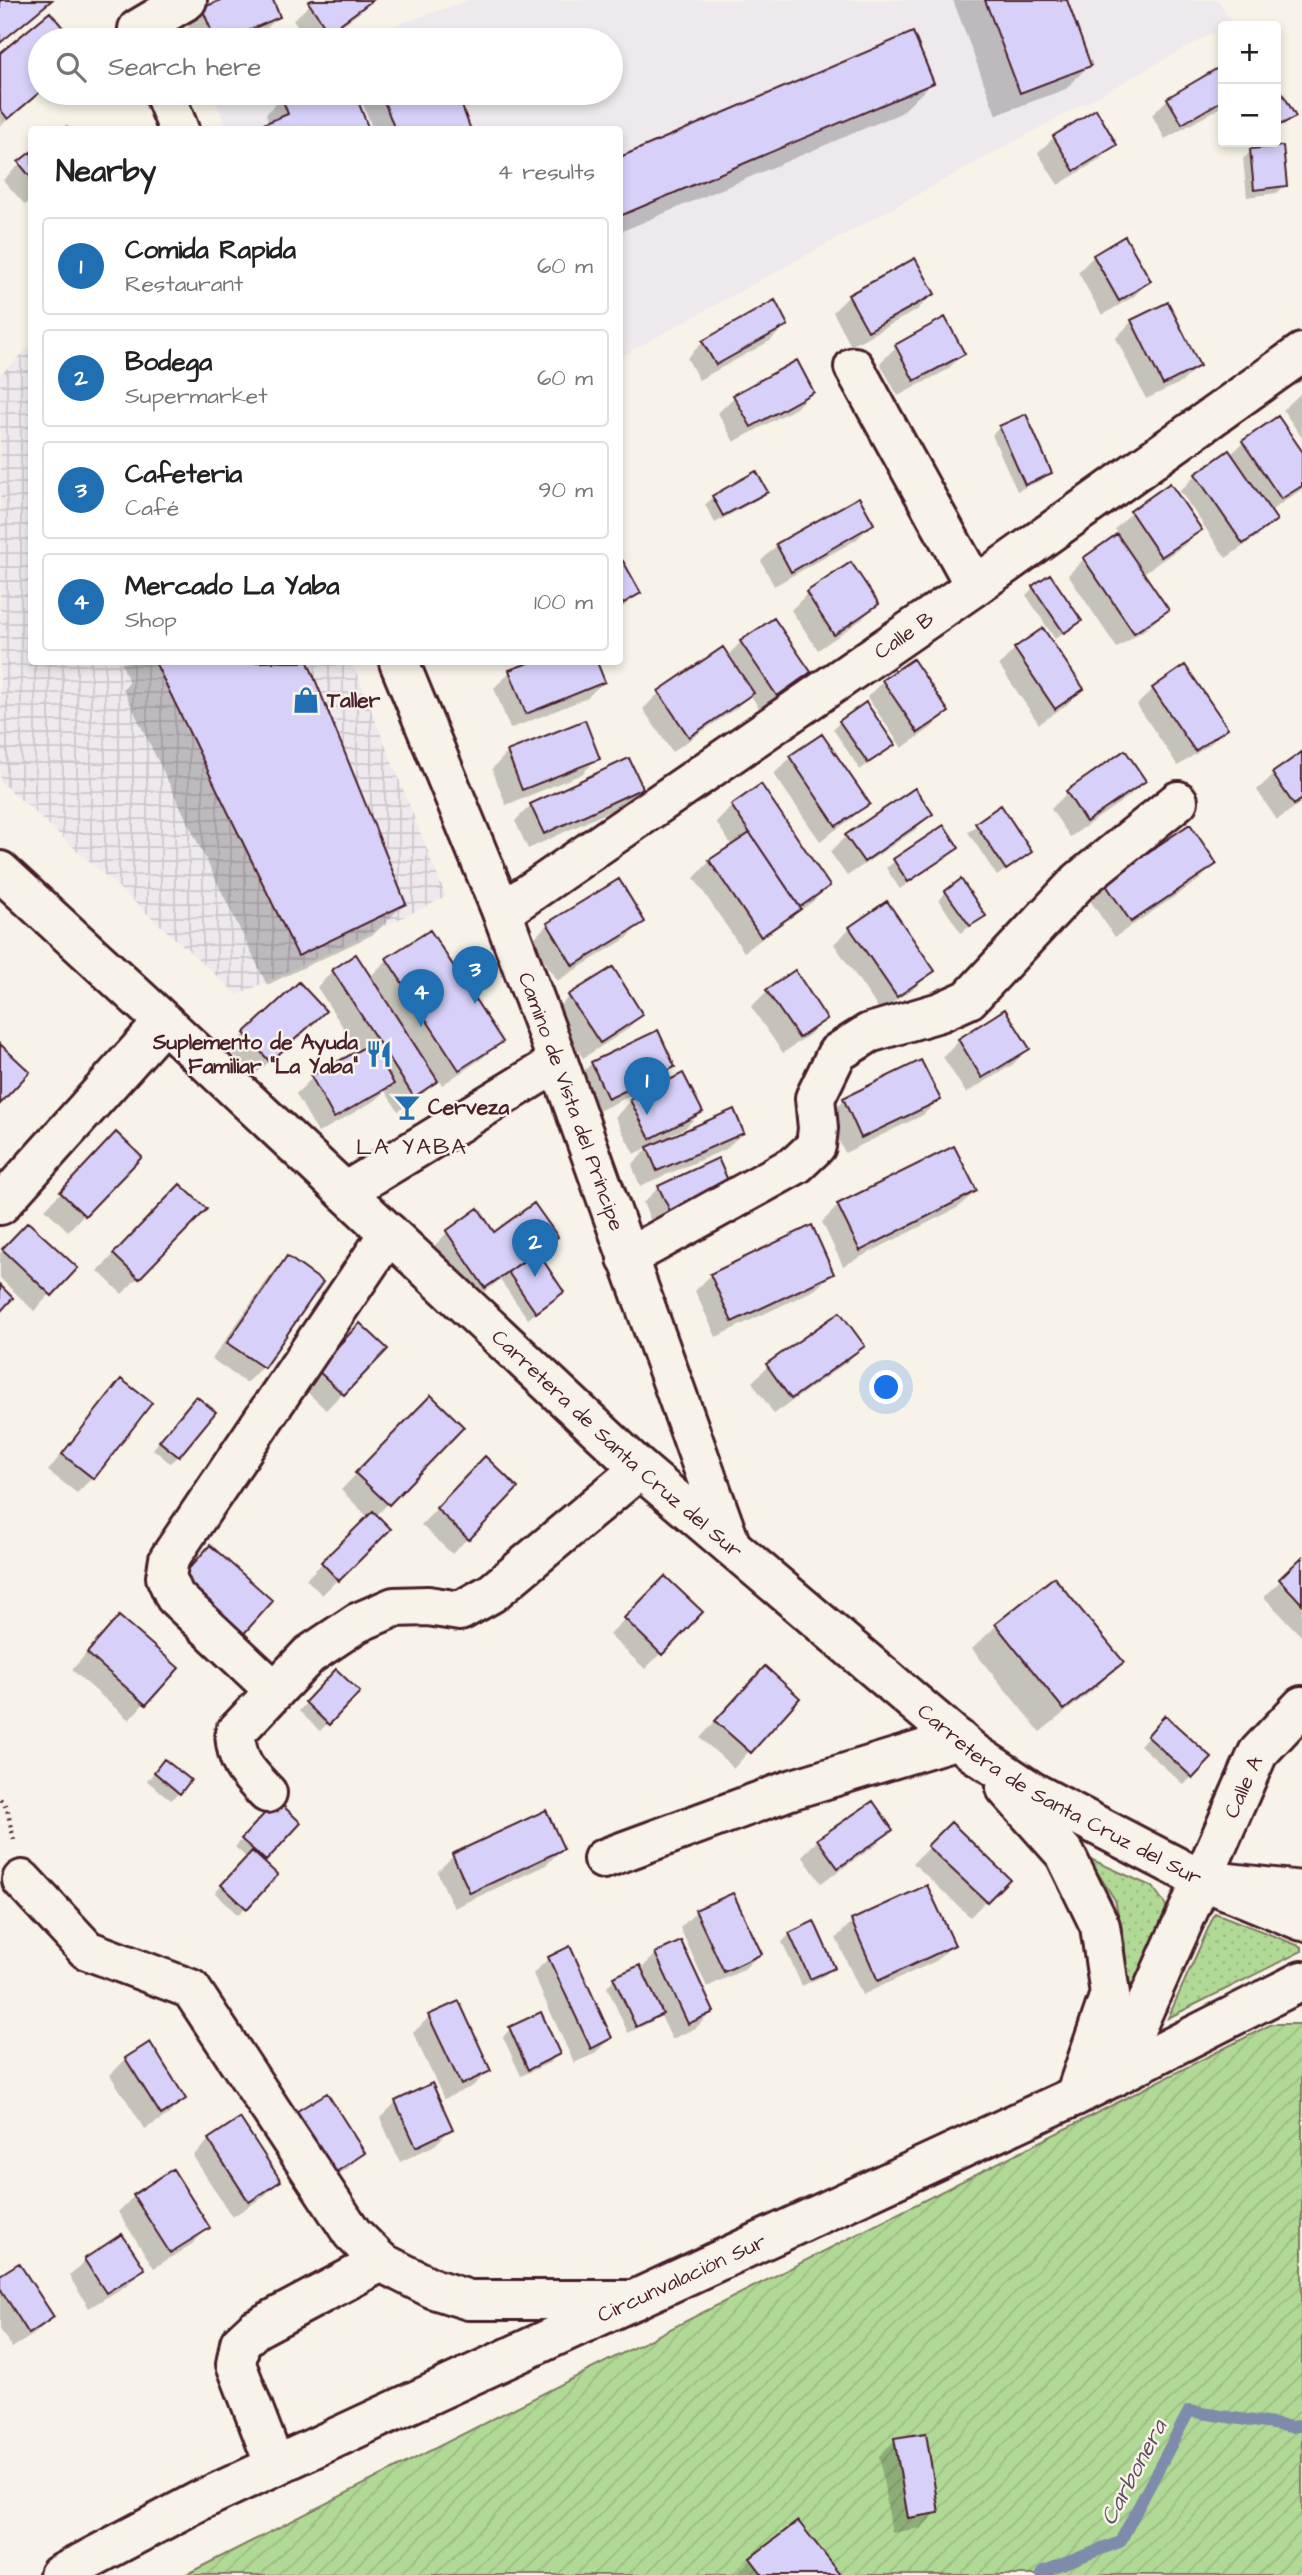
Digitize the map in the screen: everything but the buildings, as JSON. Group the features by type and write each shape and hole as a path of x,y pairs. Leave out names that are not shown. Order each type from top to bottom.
{"main road":[{"path":"136,23 187,0"},
{"path":"169,105 177,126"},
{"name":"Calle B","path":"502,912 975,586 1302,353"},
{"path":"854,367 975,586"},
{"name":"Camino de Vista del Príncipe","path":"399,665 502,912 731,1546"},
{"path":"627,1258 797,1164 816,1146 818,1128 814,1098 837,1054 869,1033 940,1012 969,999 1079,881 1178,801"},
{"name":"Carretera de Santa Cruz del Sur","path":"0,871 164,1021 640,1469 966,1746 1033,1792 1202,1880 1302,1921"},
{"path":"0,1205 164,1021"},
{"path":"345,1192 558,1062"},
{"path":"275,1691 175,1597 166,1577 169,1559 388,1233"},
{"path":"267,1794 242,1767 236,1749 235,1733 309,1655 369,1617 394,1606 428,1606 460,1611 492,1593 640,1469"},
{"name":"Calle A","path":"1114,2077 1258,1753 1302,1706"},
{"path":"603,1859 790,1790 966,1746 1065,1854 1100,1926 1110,1994 1075,2096"},
{"path":"22,1880 87,1950 191,1989 352,2232 381,2262 434,2290 469,2300 634,2300"},
{"path":"1202,1880 1302,1891"},
{"name":"Circunvalación Sur","path":"60,2575 201,2500 1075,2096 1302,1981"},
{"path":"1258,2005 1302,2001"},
{"path":"275,2466 236,2364 240,2343 255,2329 381,2262"}],"shaded area":[{"path":"469,0 1218,0 1230,21 1218,21 1218,30 623,355 623,126 226,126 217,105 623,105 623,28 388,28"},
{"path":"28,349 28,665 353,665 446,897 238,995 0,781 0,375"}],"green space":[{"path":"1088,1858 1153,1887 1167,1907 1162,1927 1125,2002 1125,1943 1115,1900"},
{"path":"1215,1913 1302,1947 1302,1951 1168,2018"},
{"path":"1272,2024 1302,2024 1302,2575 185,2575"}],"waterway":[{"name":"Carbonera","path":"1042,2575 1044,2571 1120,2542 1189,2411 1292,2427 1302,2425"}],"place":[{"name":"Taller","path":"306,700"},
{"name":"Cafeteria","path":"475,1004"},
{"name":"Mercado La Yaba","path":"421,1027"},
{"name":"Suplemento de Ayuda Familiar \"La Yaba\"","path":"379,1054"},
{"name":"Cerveza","path":"407,1107"},
{"name":"Comida Rapida","path":"647,1115"},
{"name":"Bodega","path":"535,1277"}],"district":[{"name":"LA YABA","path":"412,1146"}]}
